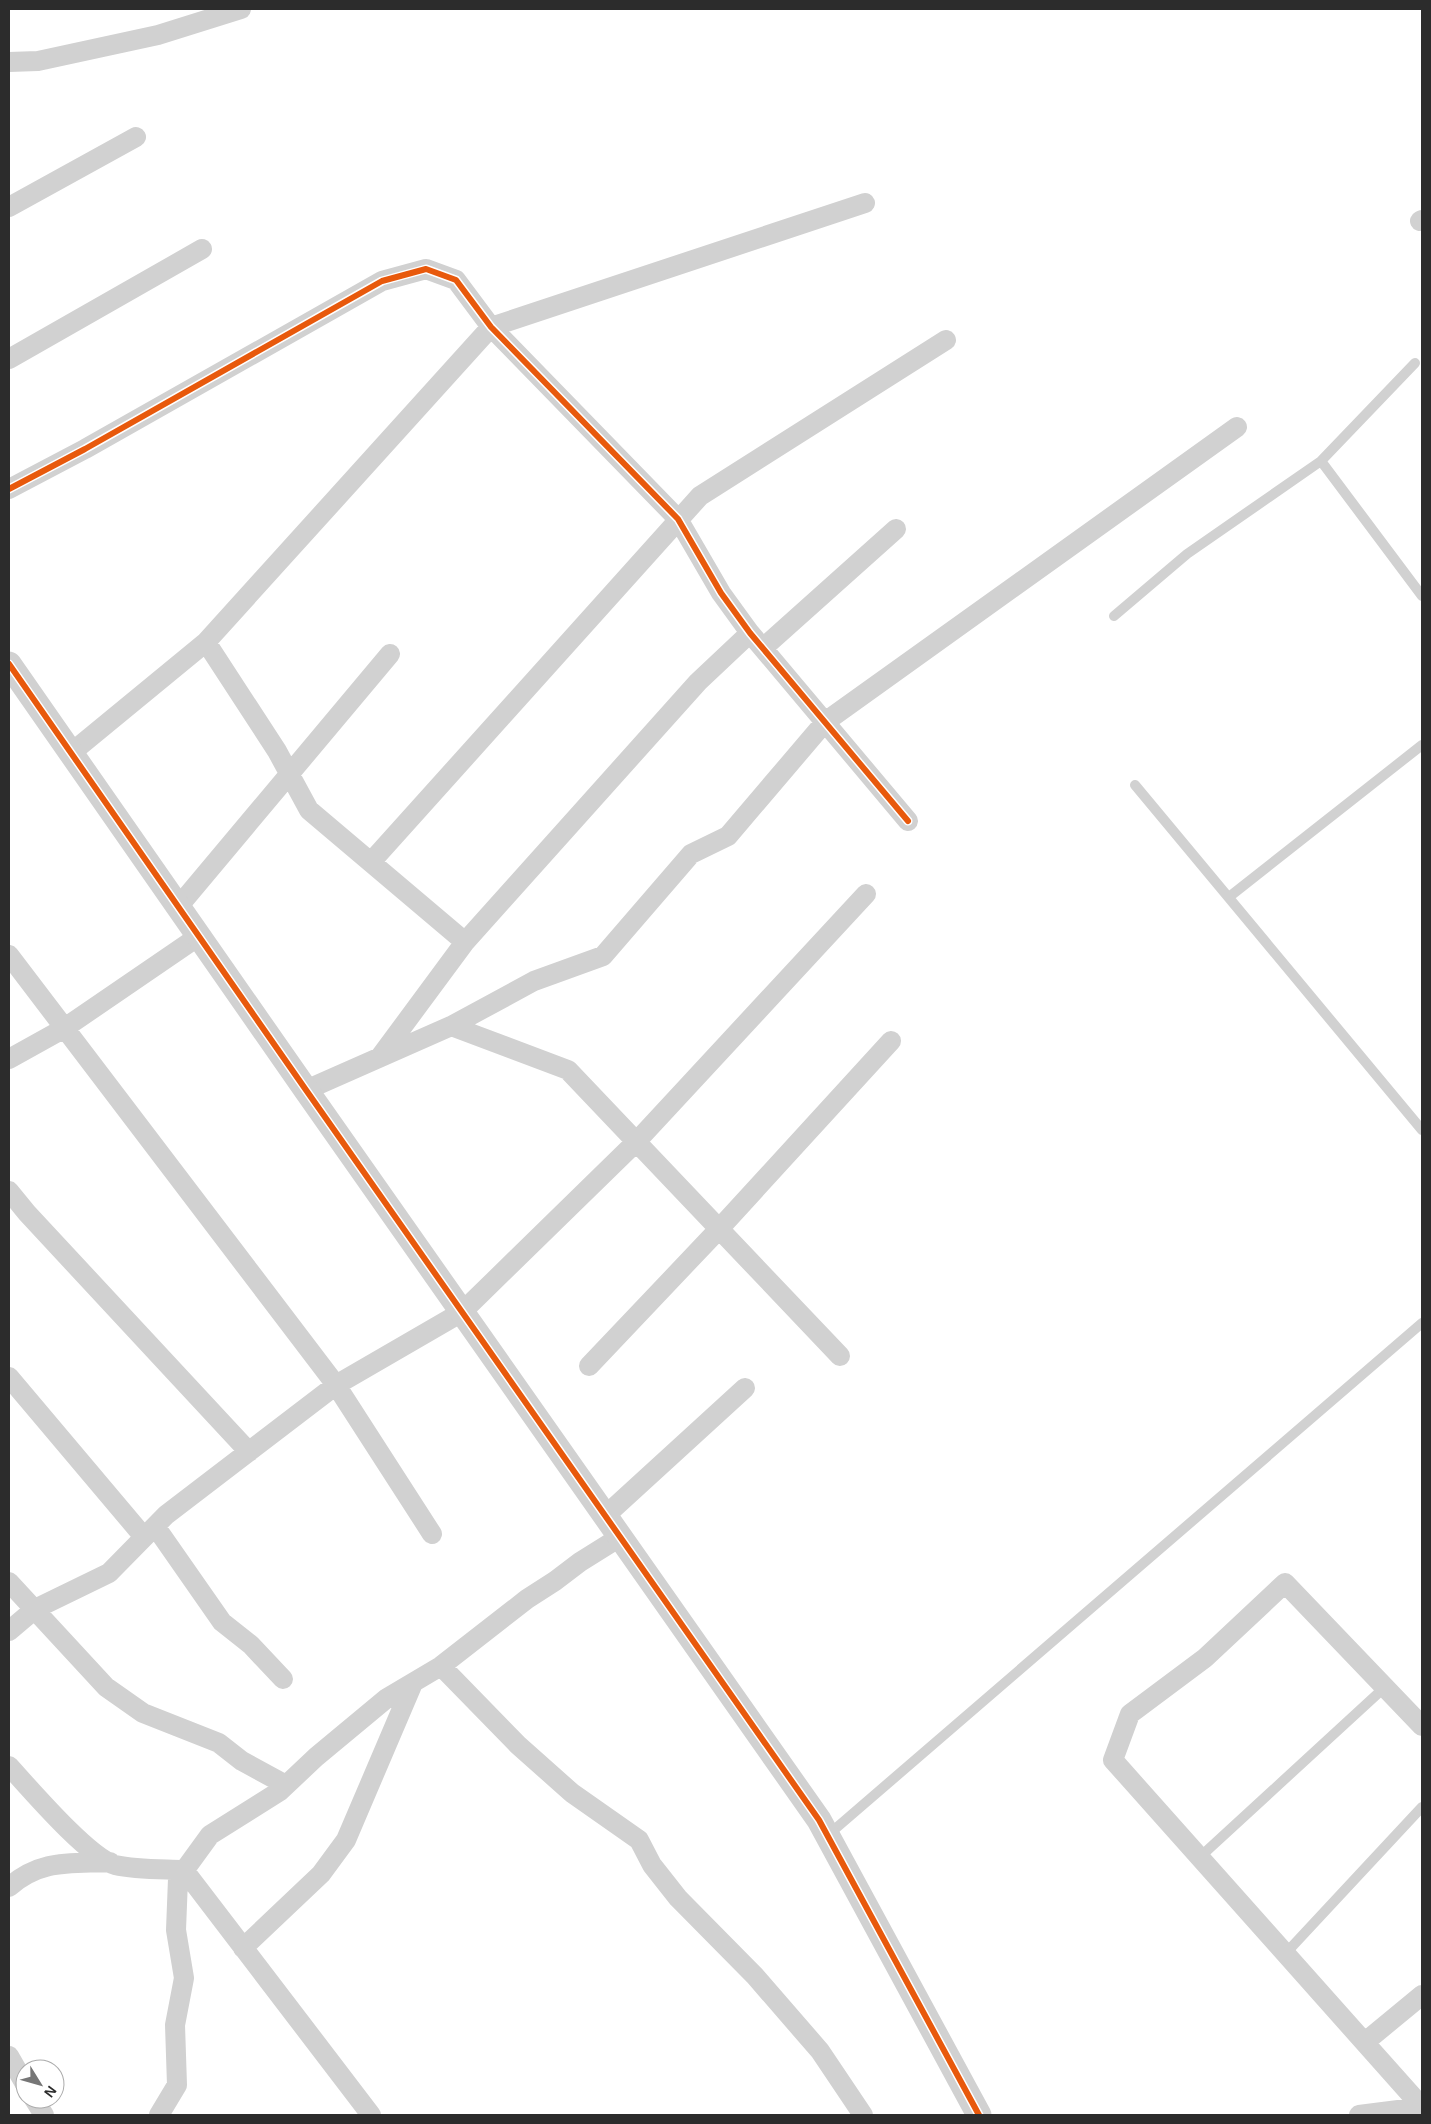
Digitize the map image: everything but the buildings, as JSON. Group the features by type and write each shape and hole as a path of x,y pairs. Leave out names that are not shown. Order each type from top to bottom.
{"street":[{"path":"9,62 38,62 158,35 241,9"},
{"path":"9,208 136,137"},
{"path":"71,753 206,642 491,327 865,203"},
{"path":"9,359 202,249"},
{"path":"9,489 86,449 382,281 426,269 456,280 491,327 678,520 721,593 750,632 908,821"},
{"path":"371,862 700,496 946,340"},
{"path":"306,1090 451,1026 534,981 603,956 691,854 728,836 825,722 1237,427"},
{"path":"763,648 896,529"},
{"path":"379,1058 465,942 698,682 750,632"},
{"path":"206,642 289,773 309,810 465,942"},
{"path":"178,907 390,654"},
{"path":"9,664 814,1812 979,2115"},
{"path":"9,1631 34,1609 109,1573 166,1515 336,1385 462,1312 637,1141 866,894"},
{"path":"9,1059 63,1028 199,936"},
{"path":"9,955 336,1385 432,1534"},
{"path":"451,1026 568,1070 840,1356"},
{"path":"589,1366 719,1229 891,1041"},
{"path":"9,1191 34,1221 248,1452"},
{"path":"9,1377 149,1531 222,1622 251,1645 283,1679"},
{"path":"605,1516 745,1388"},
{"path":"159,2115 176,2085 175,2025 184,1978 176,1930 178,1879 210,1835 286,1785 316,1757 387,1698 441,1666 527,1599 620,1537"},
{"path":"9,1582 106,1687 143,1713 219,1743 242,1761 286,1785"},
{"path":"1359,2115 1422,2107 1113,1760 1130,1714 1205,1658 1285,1582 1422,1726"},
{"path":"441,1666 518,1745 572,1793 639,1840 652,1864 678,1898 755,1976 820,2051 863,2115"},
{"path":"243,1948 321,1874 346,1840 413,1683"},
{"path":"9,1766 92,1851 110,1862 136,1868 184,1870"},
{"path":"9,1887 18,1879 48,1864 110,1862"},
{"path":"184,1870 371,2115"},
{"path":"1365,2042 1422,1995"}],"lane":[{"path":"1114,616 1187,554 1321,461 1414,363"},
{"path":"1321,461 1422,596"},
{"path":"1229,897 1422,745"},
{"path":"1135,784 1422,1130"},
{"path":"828,1835 1422,1323"},
{"path":"1200,1857 1385,1687"},
{"path":"1286,1953 1422,1807"}],"cycle path":[{"path":"9,489 85,449 382,281 426,269 456,280 491,327 678,519 721,593 750,633 908,821"},
{"path":"9,664 819,1820 979,2115"}]}
